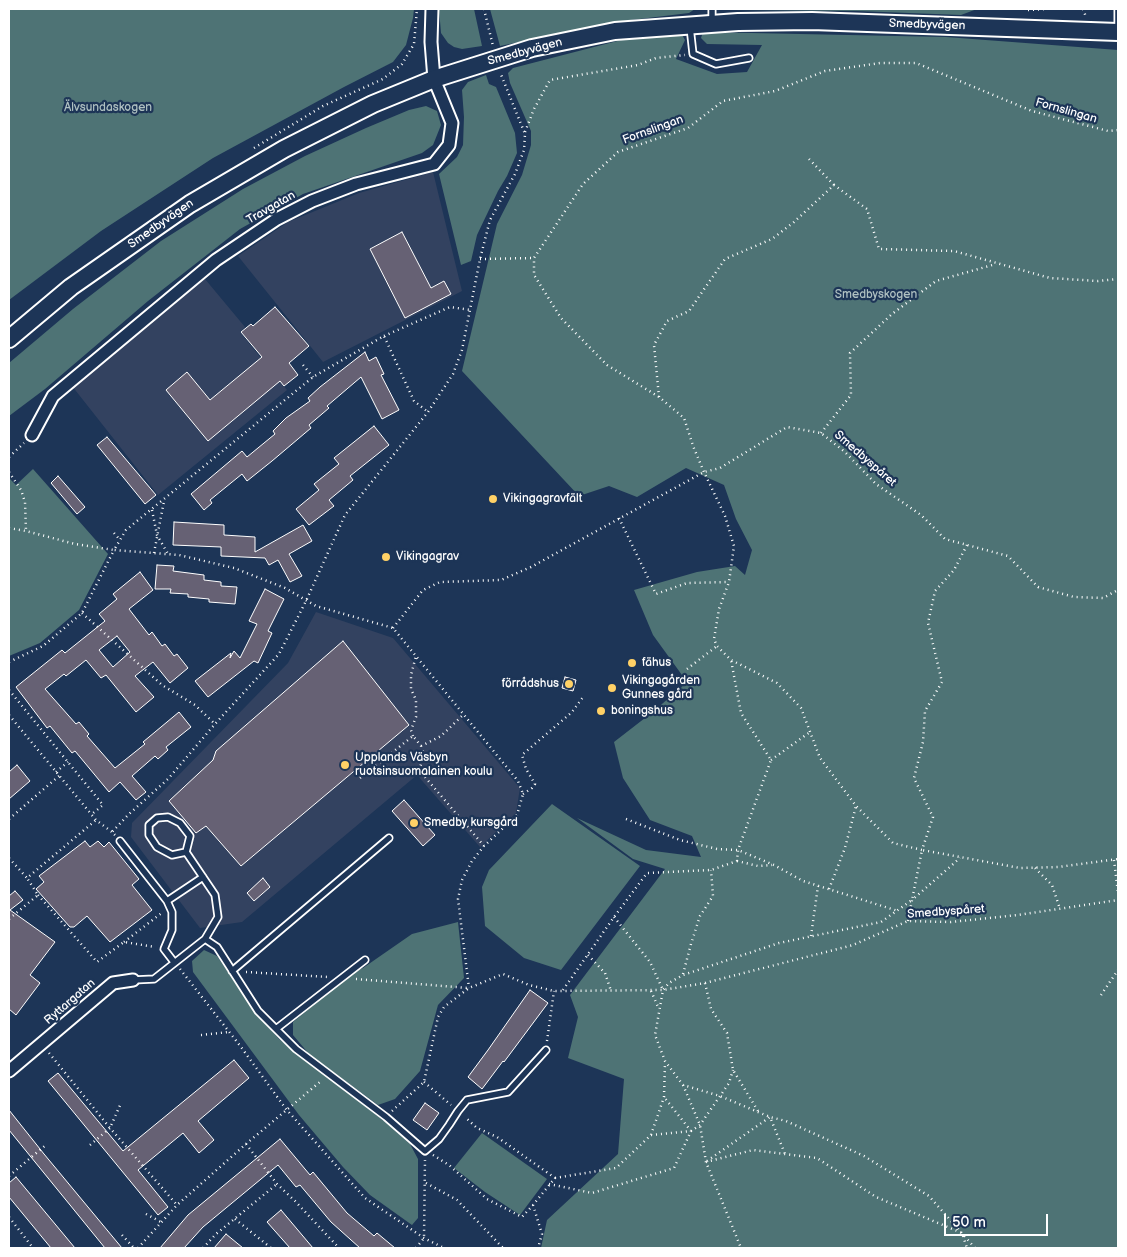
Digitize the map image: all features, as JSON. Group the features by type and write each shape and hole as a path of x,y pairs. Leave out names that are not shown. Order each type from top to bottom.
{"street":[{"name":"Travgatan","path":"32,435 53,396 216,260 277,219 312,201 356,184 434,164 449,146 452,123 434,79 431,42 432,9"},
{"name":"Smedbyvägen","path":"9,339 71,288 190,204 284,149 373,104 434,79 532,48 615,31 690,25 712,16 1118,32"},
{"name":"Ryttargatan","path":"9,1071 113,982 134,980"}],"lane":[{"path":"1118,9 1118,32"},
{"path":"690,25 693,54 716,64 749,58"},
{"path":"168,817 180,823 190,836 186,852 172,855 157,846 149,835 150,825 157,818 168,817"},
{"path":"232,971 390,838"},
{"path":"120,841 167,900 172,912 172,930 164,949 174,962"},
{"name":"Ryttargatan","path":"134,980 154,979 205,939 218,917 215,895 186,852"},
{"path":"167,900 203,877"},
{"path":"205,939 217,947 258,1011 296,1050 386,1117 425,1150 438,1139 467,1100 508,1092 546,1050"},
{"path":"276,1029 365,960"}],"path":[{"path":"484,9 493,46"},
{"path":"1028,10 1046,9"},
{"path":"524,134 534,109 550,80 638,65 656,58 693,54"},
{"name":"Fornslingan","path":"534,258 583,184 618,152 688,128 723,101 775,91 825,70 880,64 916,63 1032,111 1108,131 1118,130"},
{"path":"112,832 168,779 279,654 306,601 345,515 428,412 453,374 462,350 480,259 490,220 515,174 524,150 524,134 499,70"},
{"path":"810,160 834,185 867,209 879,249 954,251 1050,278 1098,281 1118,279"},
{"path":"659,397 654,345 667,321 689,311 725,259 772,239 794,222 834,185"},
{"path":"480,259 534,258 534,275 561,318 607,365 659,397 684,418 704,472 725,516 734,546 729,582 719,609 714,638 717,646 731,660 778,683 802,708 820,758 856,806 893,843 960,858 1020,868 1058,867 1118,859"},
{"path":"821,433 851,395 850,354 892,314 936,281 997,264"},
{"path":"9,662 43,646 82,613 126,530 313,377 384,336 450,307 470,310"},
{"path":"384,336 414,401 428,412"},
{"path":"303,365 313,377"},
{"name":"Smedbyspåret","path":"393,628 423,590 440,582 501,580 531,567 704,472 720,468 787,427 821,433 845,452 876,484 921,515 945,539 1008,556 1038,587 1074,597 1103,598 1118,590"},
{"path":"9,457 32,435"},
{"path":"9,472 21,490 25,502 26,530"},
{"path":"154,553 164,499"},
{"path":"152,510 158,535 168,554"},
{"path":"619,518 656,594 687,584 729,582"},
{"path":"9,528 26,530 75,544 114,550 179,555 234,568 285,588 316,606 393,628 518,781 522,794 517,815 484,846 472,861 462,880 458,899 469,988"},
{"path":"114,533 120,540"},
{"name":"Smedbyspåret","path":"663,990 669,983 683,975 779,943 881,922 912,900 922,850 933,817 914,778 923,742 925,712 942,682 928,623 935,591 954,570 967,545"},
{"path":"82,613 162,685 195,705 215,724"},
{"path":"687,669 717,646"},
{"path":"416,656 411,675 411,688 416,700 416,717 411,730 421,746 424,756 419,770 484,846"},
{"path":"731,660 741,713 771,760"},
{"path":"9,690 103,805 92,814"},
{"path":"522,794 535,784 526,769 522,755 572,712 582,697"},
{"path":"9,715 96,820 112,832 120,841"},
{"path":"421,746 441,736 463,715"},
{"path":"738,861 738,850 771,760 810,732"},
{"path":"360,778 413,736"},
{"path":"56,772 68,762"},
{"path":"9,819 59,776"},
{"path":"829,889 845,848 856,806"},
{"path":"27,878 96,820"},
{"path":"626,820 680,840 717,849 738,850 774,865 803,881 898,911"},
{"path":"9,858 27,878 38,896 97,962 163,911 172,912"},
{"path":"908,921 912,900 960,858"},
{"path":"1114,860 1118,893"},
{"path":"563,990 614,917 648,873 711,870 738,861 758,866 774,865"},
{"path":"1036,868 1052,884 1060,909"},
{"path":"683,975 690,944 700,916 713,896 711,870"},
{"path":"811,936 818,886"},
{"path":"9,919 38,896"},
{"name":"Smedbyspåret","path":"663,990 705,983 853,946 908,921 951,922 1118,900"},
{"path":"614,917 650,962 663,990 655,1035 665,1061 683,1085 700,1124 706,1162 741,1248"},
{"path":"124,942 164,949"},
{"path":"588,955 604,973 611,991"},
{"path":"174,962 286,1109 365,1198 424,1238 444,1248"},
{"path":"1102,995 1118,970"},
{"path":"386,1117 424,1082 438,1017 444,1007 469,988 502,974 529,985 554,991 663,990"},
{"path":"705,983 711,1009 727,1033 734,1070 759,1112"},
{"path":"546,1050 554,991"},
{"path":"651,991 660,1010"},
{"path":"201,1035 229,1032"},
{"path":"42,1044 110,1128 177,1205"},
{"path":"425,1150 449,1165 487,1199 522,1217 555,1178 616,1168 651,1135 664,1098 665,1061"},
{"path":"651,1135 690,1131 700,1124 720,1096 734,1070"},
{"path":"138,1248 177,1205 286,1109 329,1075"},
{"path":"424,1082 477,1128 497,1137 555,1178"},
{"path":"683,1085 720,1096 770,1117 786,1121 864,1156 928,1196 975,1248"},
{"path":"664,1098 690,1131"},
{"path":"90,1145 110,1128 121,1103"},
{"path":"770,1117 785,1154"},
{"path":"706,1162 770,1117"},
{"path":"550,1184 592,1193 674,1168 690,1131"},
{"path":"9,1176 47,1144"},
{"path":"246,1144 277,1184 339,1248"},
{"path":"416,1248 424,1238 425,1150"},
{"path":"706,1162 753,1150 817,1158 876,1197 962,1233 967,1248"},
{"path":"426,1183 457,1200 503,1248"},
{"path":"203,1248 216,1234 277,1184"},
{"path":"533,1205 542,1234 538,1248"},
{"path":"146,1214 161,1222"},
{"path":"9,1217 33,1248"},
{"path":"235,1219 271,1248"},
{"path":"122,1234 134,1248"}],"shaded area":[{"path":"433,172 462,291 323,362 238,256 288,222 359,193"},
{"path":"205,279 245,327 240,332 287,390 158,495 72,386"},
{"name":"Upplands Väsbyn ruotsinsuomalainen koulu","path":"316,612 393,638 520,788 516,813 480,847 417,775 242,922 200,928 131,837 132,823 288,663"}],"green space":[{"name":"Älvsundaskogen","path":"9,9 414,9 406,45 393,62 213,158 101,231 9,300"},
{"path":"439,9 474,9 482,46 462,49 448,43 441,33"},
{"path":"490,9 695,9 689,13 615,22 500,46"},
{"path":"732,9 977,9 961,15"},
{"name":"Smedbyskogen","path":"703,32 946,37 1118,50 1118,1248 541,1248 547,1220 618,1154 624,1079 568,1058 578,1017 570,995 665,869 633,859 577,818 646,850 701,857 692,836 650,820 623,778 614,742 687,682 653,635 634,590 697,572 735,566 745,575 752,550 736,519 724,485 686,468 637,497 609,486 579,496 462,371 497,224 522,175 531,145 531,131 510,83 508,73 513,68 625,39 681,33 685,40 676,59 717,74 747,72 762,45 707,44 701,38"},
{"path":"486,75 489,84 496,87 515,133 517,153 477,235 471,261 461,265 439,174 457,157 463,145 464,117 462,90 468,82"},
{"path":"426,106 437,111 441,125 433,145 422,153 303,194 240,229 148,301 45,389 9,416 9,363 73,309 161,241 243,189 305,156 409,110"},
{"path":"33,469 108,554 79,610 40,643 9,656 9,478 16,485"},
{"path":"552,804 640,866 561,970 524,958 485,926 482,887 489,870"},
{"path":"458,922 464,978 438,1005 420,1071 395,1099 378,1105 309,1054 293,1035 293,1022 354,972 363,968 412,934"},
{"path":"204,950 217,956 255,1012 279,1039 384,1121 410,1144 418,1159 418,1218 412,1225 370,1195 343,1167 299,1115 193,972 192,961"},
{"path":"482,1133 547,1179 520,1215 485,1192 454,1168"}],"building":[{"path":"402,232 431,288 444,281 451,294 405,318 370,249"},
{"path":"275,307 309,346 289,363 298,375 284,386 280,381 208,441 166,390 187,372 210,400 262,357 241,332 251,324 253,326"},
{"path":"365,352 369,361 376,357 384,374 381,375 399,410 382,419 361,377 327,406 329,408 309,425 311,428 247,481 242,474 210,500 212,503 204,510 191,494 242,451 247,457 275,434 273,431 286,418 310,401 308,398 320,387"},
{"path":"374,426 389,445 350,476 353,480 329,500 334,506 309,525 296,509 319,490 314,484 339,464 334,458"},
{"path":"107,437 156,495 145,504 97,445"},
{"path":"58,476 85,507 77,514 51,483"},
{"path":"174,522 224,525 224,535 255,537 255,552 303,525 312,541 289,554 302,576 290,582 278,560 269,565 265,558 221,556 221,547 173,545"},
{"path":"157,565 174,566 173,571 204,575 204,580 221,582 221,586 237,587 235,604 209,602 209,599 188,597 188,594 170,593 171,589 155,589"},
{"path":"140,572 153,590 129,609 149,635 152,632 162,646 165,644 174,656 177,654 188,668 170,683 153,662 135,676 154,697 136,712 106,675 101,678 86,660 66,676 64,674 45,689 76,724 79,722 89,734 87,736 115,768 145,744 143,742 179,712 191,727 166,747 168,750 158,759 155,756 132,776 146,792 136,800 120,782 109,792 75,751 72,753 50,726 47,728 16,687 62,650 65,653 105,621 99,614 117,599 113,594","holes":["117,636 130,652 113,667 99,650"]},
{"path":"265,589 284,599 268,631 272,633 258,663 254,661 208,697 195,681 231,653 230,658 234,651 240,658 257,624 249,621"},
{"path":"343,641 409,725 241,866 206,826 196,833 169,801 213,760 216,751"},
{"name":"förrådshus","path":"565,677 576,680 573,691 562,688"},
{"path":"17,765 30,781 9,799 9,772"},
{"name":"Smedby kursgård","path":"404,800 435,835 423,846 392,811"},
{"path":"85,841 90,847 98,841 104,847 109,842 139,879 132,885 152,910 110,942 87,916 74,927 70,927 36,889 44,882 39,876"},
{"path":"263,878 270,887 254,901 247,893"},
{"path":"15,891 23,900 10,910 55,942 30,975 40,983 16,1015 9,1009 9,896"},
{"path":"530,990 548,1003 482,1089 468,1077"},
{"path":"234,1060 249,1078 198,1121 214,1140 199,1153 183,1133 138,1170 168,1207 158,1215 48,1081 58,1073 123,1151"},
{"path":"425,1103 439,1113 427,1130 413,1120"},
{"path":"9,1110 122,1248 105,1248 9,1130"},
{"path":"280,1139 310,1175 313,1172 347,1213 374,1236 377,1233 395,1248 360,1248 331,1222 300,1185 296,1187 278,1165 203,1227 184,1248 160,1248 188,1215"},
{"path":"16,1177 75,1248 51,1248 9,1197 9,1183"},
{"path":"281,1210 313,1248 290,1248 267,1222"},
{"path":"226,1234 243,1248 214,1248"}],"place":[{"name":"Vikingagravfält","path":"493,499"},
{"name":"Vikingagrav","path":"386,557"},
{"name":"fähus","path":"632,663"},
{"name":"förrådshus","path":"569,684"},
{"name":"Vikingagården Gunnes gård","path":"612,688"},
{"name":"boningshus","path":"601,711"},
{"name":"Upplands Väsbyn ruotsinsuomalainen koulu","path":"345,765"},
{"name":"Smedby kursgård","path":"414,823"}]}
